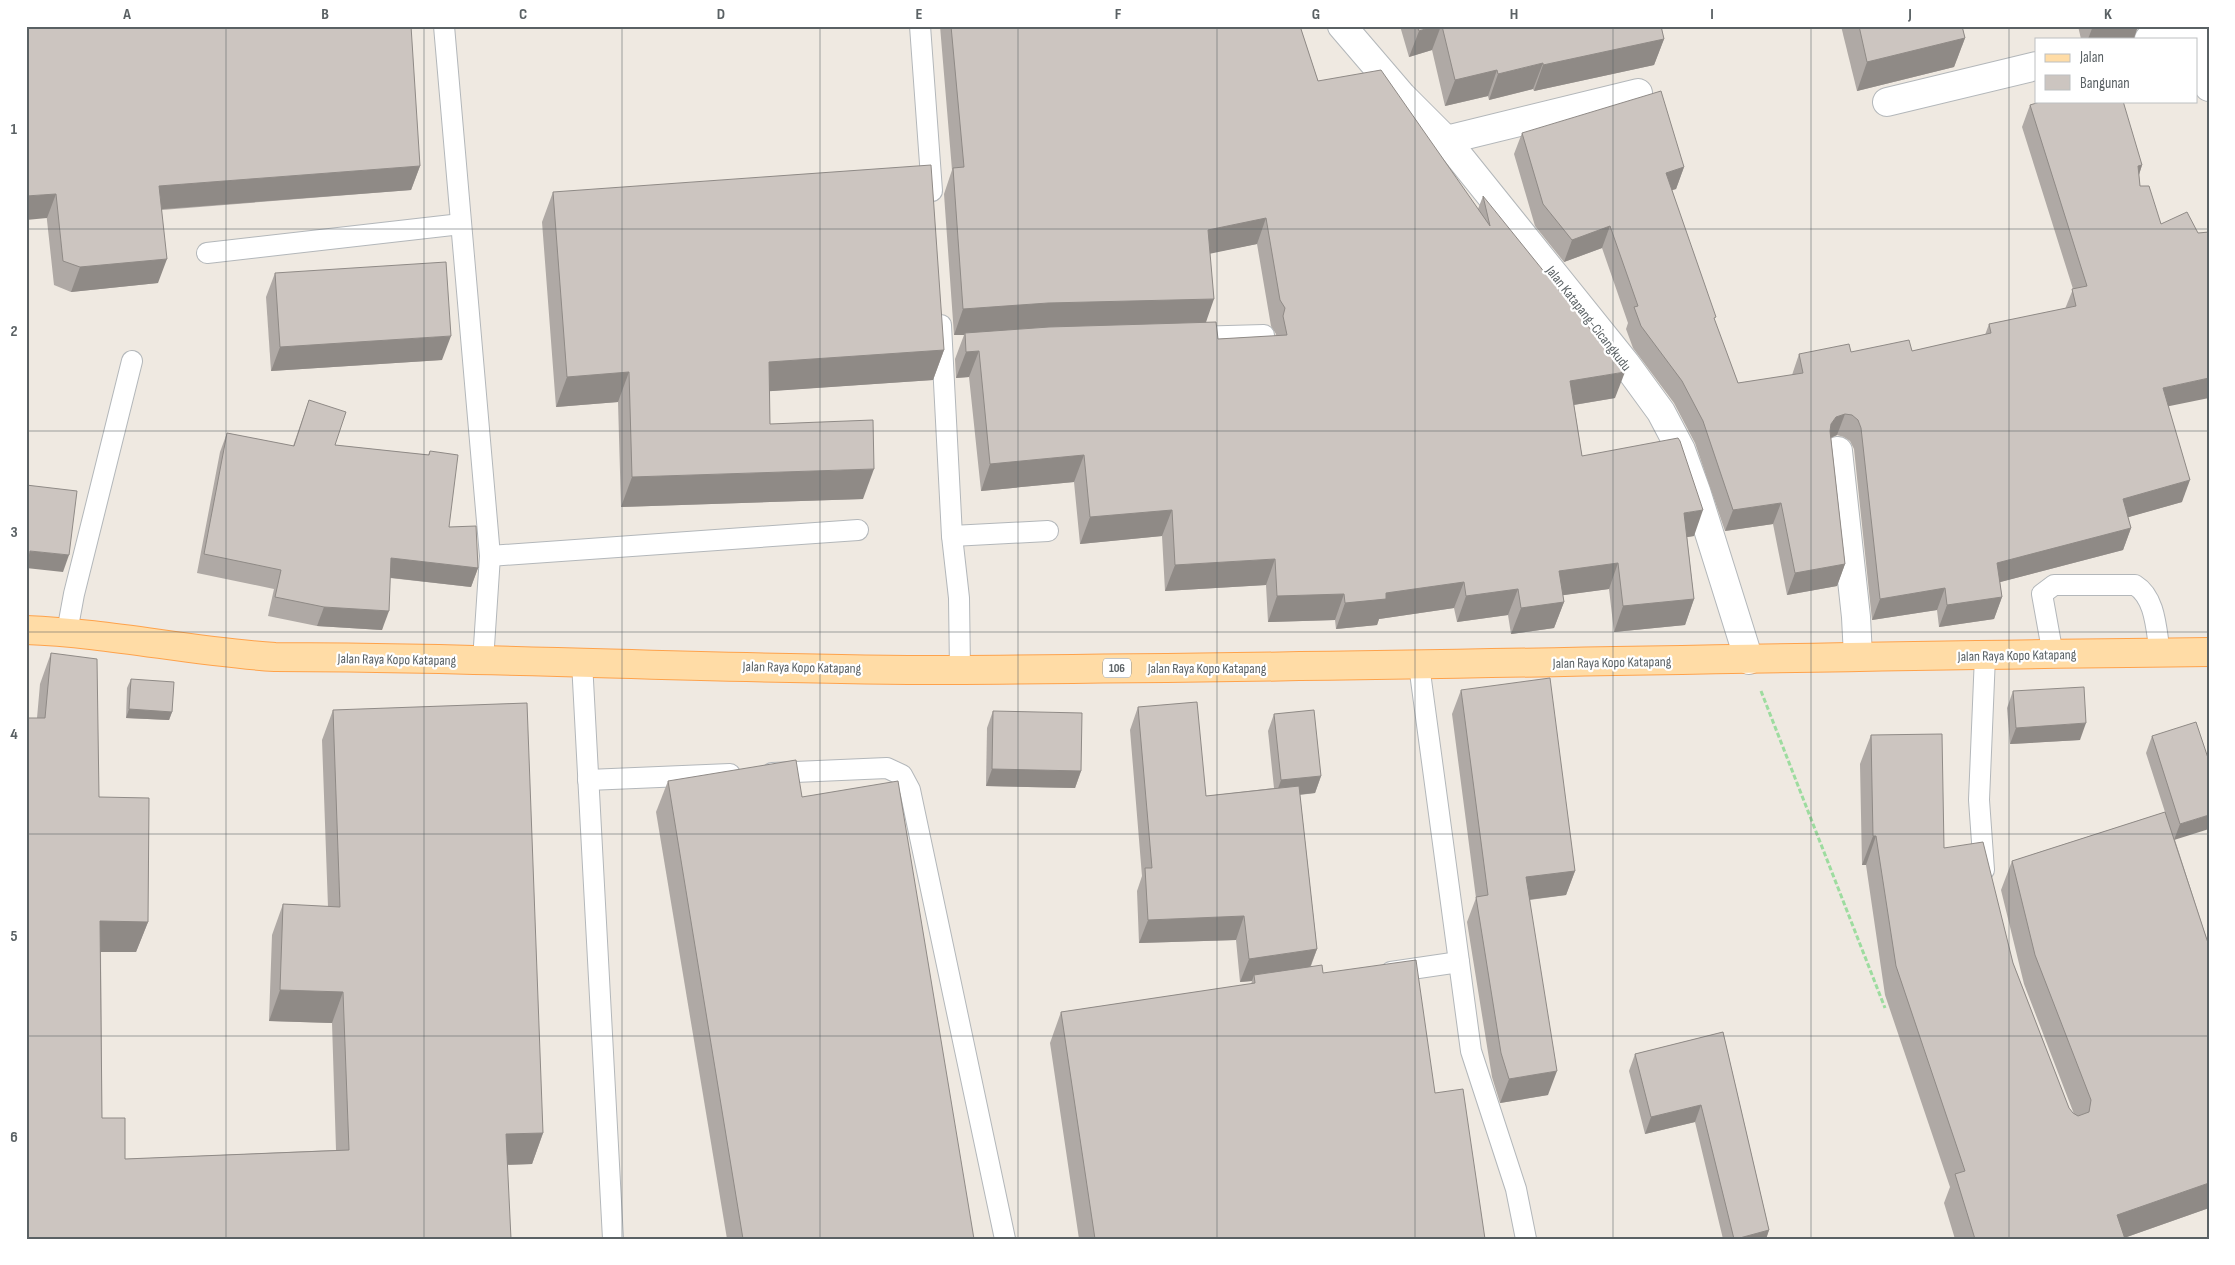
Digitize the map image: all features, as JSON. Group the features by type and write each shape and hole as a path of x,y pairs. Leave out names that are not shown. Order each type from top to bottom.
{"main road":[{"name":"Jalan Raya Kopo Katapang","path":"26,630 67,632 249,655 960,670 1419,666 1749,660 1858,656 2209,652"}],"street":[{"name":"Jalan Katapang-Cicangkudu","path":"1342,26 1402,96 1446,140 1620,356 1661,412 1681,450 1696,491 1749,660"},
{"path":"2160,38 2195,35"},
{"path":"2198,46 2209,87"},
{"path":"1888,102 2035,66"},
{"path":"1446,140 1638,93"},
{"path":"1838,451 1856,617 1858,656"}],"lane":[{"path":"444,26 490,556 483,661"},
{"path":"920,26 933,211"},
{"path":"207,253 460,224"},
{"path":"940,309 952,347 952,536 958,598 960,670"},
{"path":"1176,337 1264,334"},
{"path":"67,632 74,594 132,361"},
{"path":"490,556 858,530"},
{"path":"952,536 1048,532"},
{"path":"2053,654 2042,594 2054,585 2135,585 2150,600 2160,653"},
{"path":"1985,656 1979,800 1983,866 1988,885"},
{"path":"582,662 613,1239"},
{"path":"1419,666 1471,1051 1516,1189 1526,1239"},
{"path":"588,780 887,768 902,775 910,790 1005,1239"},
{"path":"1372,975 1459,962"}],"path":[{"path":"1749,660 1885,1008"}],"building":[{"path":"26,26 411,26 420,166 159,186 167,259 80,267 63,261 56,194 26,196"},
{"path":"951,26 1300,26 1318,81 1381,70 1490,226 1483,196 1625,372 1570,381 1582,456 1678,438 1680,441 1703,510 1684,513 1694,599 1623,606 1618,563 1559,571 1564,602 1521,608 1518,589 1466,596 1464,582 1386,593 1386,599 1345,603 1344,594 1277,596 1275,559 1175,565 1172,510 1090,517 1084,455 990,464 979,351 966,352 965,333 1049,327 1216,322 1218,339 1287,335 1283,316 1285,308 1280,300 1266,218 1208,230 1214,299 1048,303 963,309 953,168 964,167"},
{"path":"1417,26 1435,26 1419,31"},
{"path":"1442,26 1661,26 1664,39 1498,74 1497,70 1455,80"},
{"path":"1859,26 1962,26 1965,38 1867,62"},
{"path":"1661,91 1684,167 1666,173 1716,317 1714,318 1738,383 1803,373 1799,354 1849,344 1851,352 1909,340 1912,351 1991,333 1989,324 2076,306 2072,289 2087,286 2030,105 2040,102 2123,102 2142,165 2138,166 2140,186 2149,186 2161,224 2187,212 2198,233 2209,232 2209,378 2163,388 2190,480 2123,499 2131,528 1997,563 2002,597 1947,605 1945,588 1880,599 1861,428 1858,420 1852,415 1845,414 1836,417 1831,424 1830,431 1845,564 1795,573 1781,503 1733,510 1703,421 1682,381 1641,326 1634,307 1638,306 1610,226 1572,240 1543,204 1522,133"},
{"path":"931,165 944,350 769,362 770,424 873,420 874,469 632,477 629,372 567,377 553,192"},
{"path":"446,262 451,336 280,347 275,273"},
{"path":"309,400 346,412 335,445 429,455 430,451 458,455 449,527 476,526 478,568 391,558 389,611 324,607 275,597 281,570 204,554 227,433 294,446"},
{"path":"26,485 77,491 69,555 30,551 29,560 26,560"},
{"path":"51,653 97,659 99,797 149,798 148,922 100,921 102,1118 125,1118 125,1159 349,1150 343,992 280,990 283,904 340,907 333,710 527,703 543,1133 506,1134 511,1239 26,1239 26,718 45,718"},
{"path":"1550,678 1575,871 1526,877 1557,1071 1509,1079 1501,1053 1476,897 1488,895 1461,690"},
{"path":"131,679 174,682 172,712 129,709"},
{"path":"2084,687 2086,723 2016,728 2013,691"},
{"path":"1197,702 1206,796 1299,786 1317,949 1249,959 1244,916 1148,920 1145,868 1152,868 1138,707"},
{"path":"1314,710 1321,776 1281,780 1274,714"},
{"path":"993,711 1082,713 1081,771 992,769"},
{"path":"2196,722 2209,761 2209,815 2180,824 2152,736"},
{"path":"1942,734 1944,848 1983,842 2013,963 2069,1108 2078,1116 2089,1112 2091,1100 2035,955 2012,861 2165,812 2209,946 2209,1183 2117,1215 2125,1239 1975,1239 1955,1174 1965,1171 1896,966 1876,836 1873,836 1871,735"},
{"path":"796,760 802,797 898,781 974,1239 743,1239 668,781"},
{"path":"1416,960 1435,1093 1463,1089 1485,1239 1095,1239 1061,1012 1255,983 1254,975 1322,965 1323,973"},
{"path":"1723,1032 1769,1230 1736,1239 1734,1239 1701,1105 1651,1117 1635,1054"}]}
